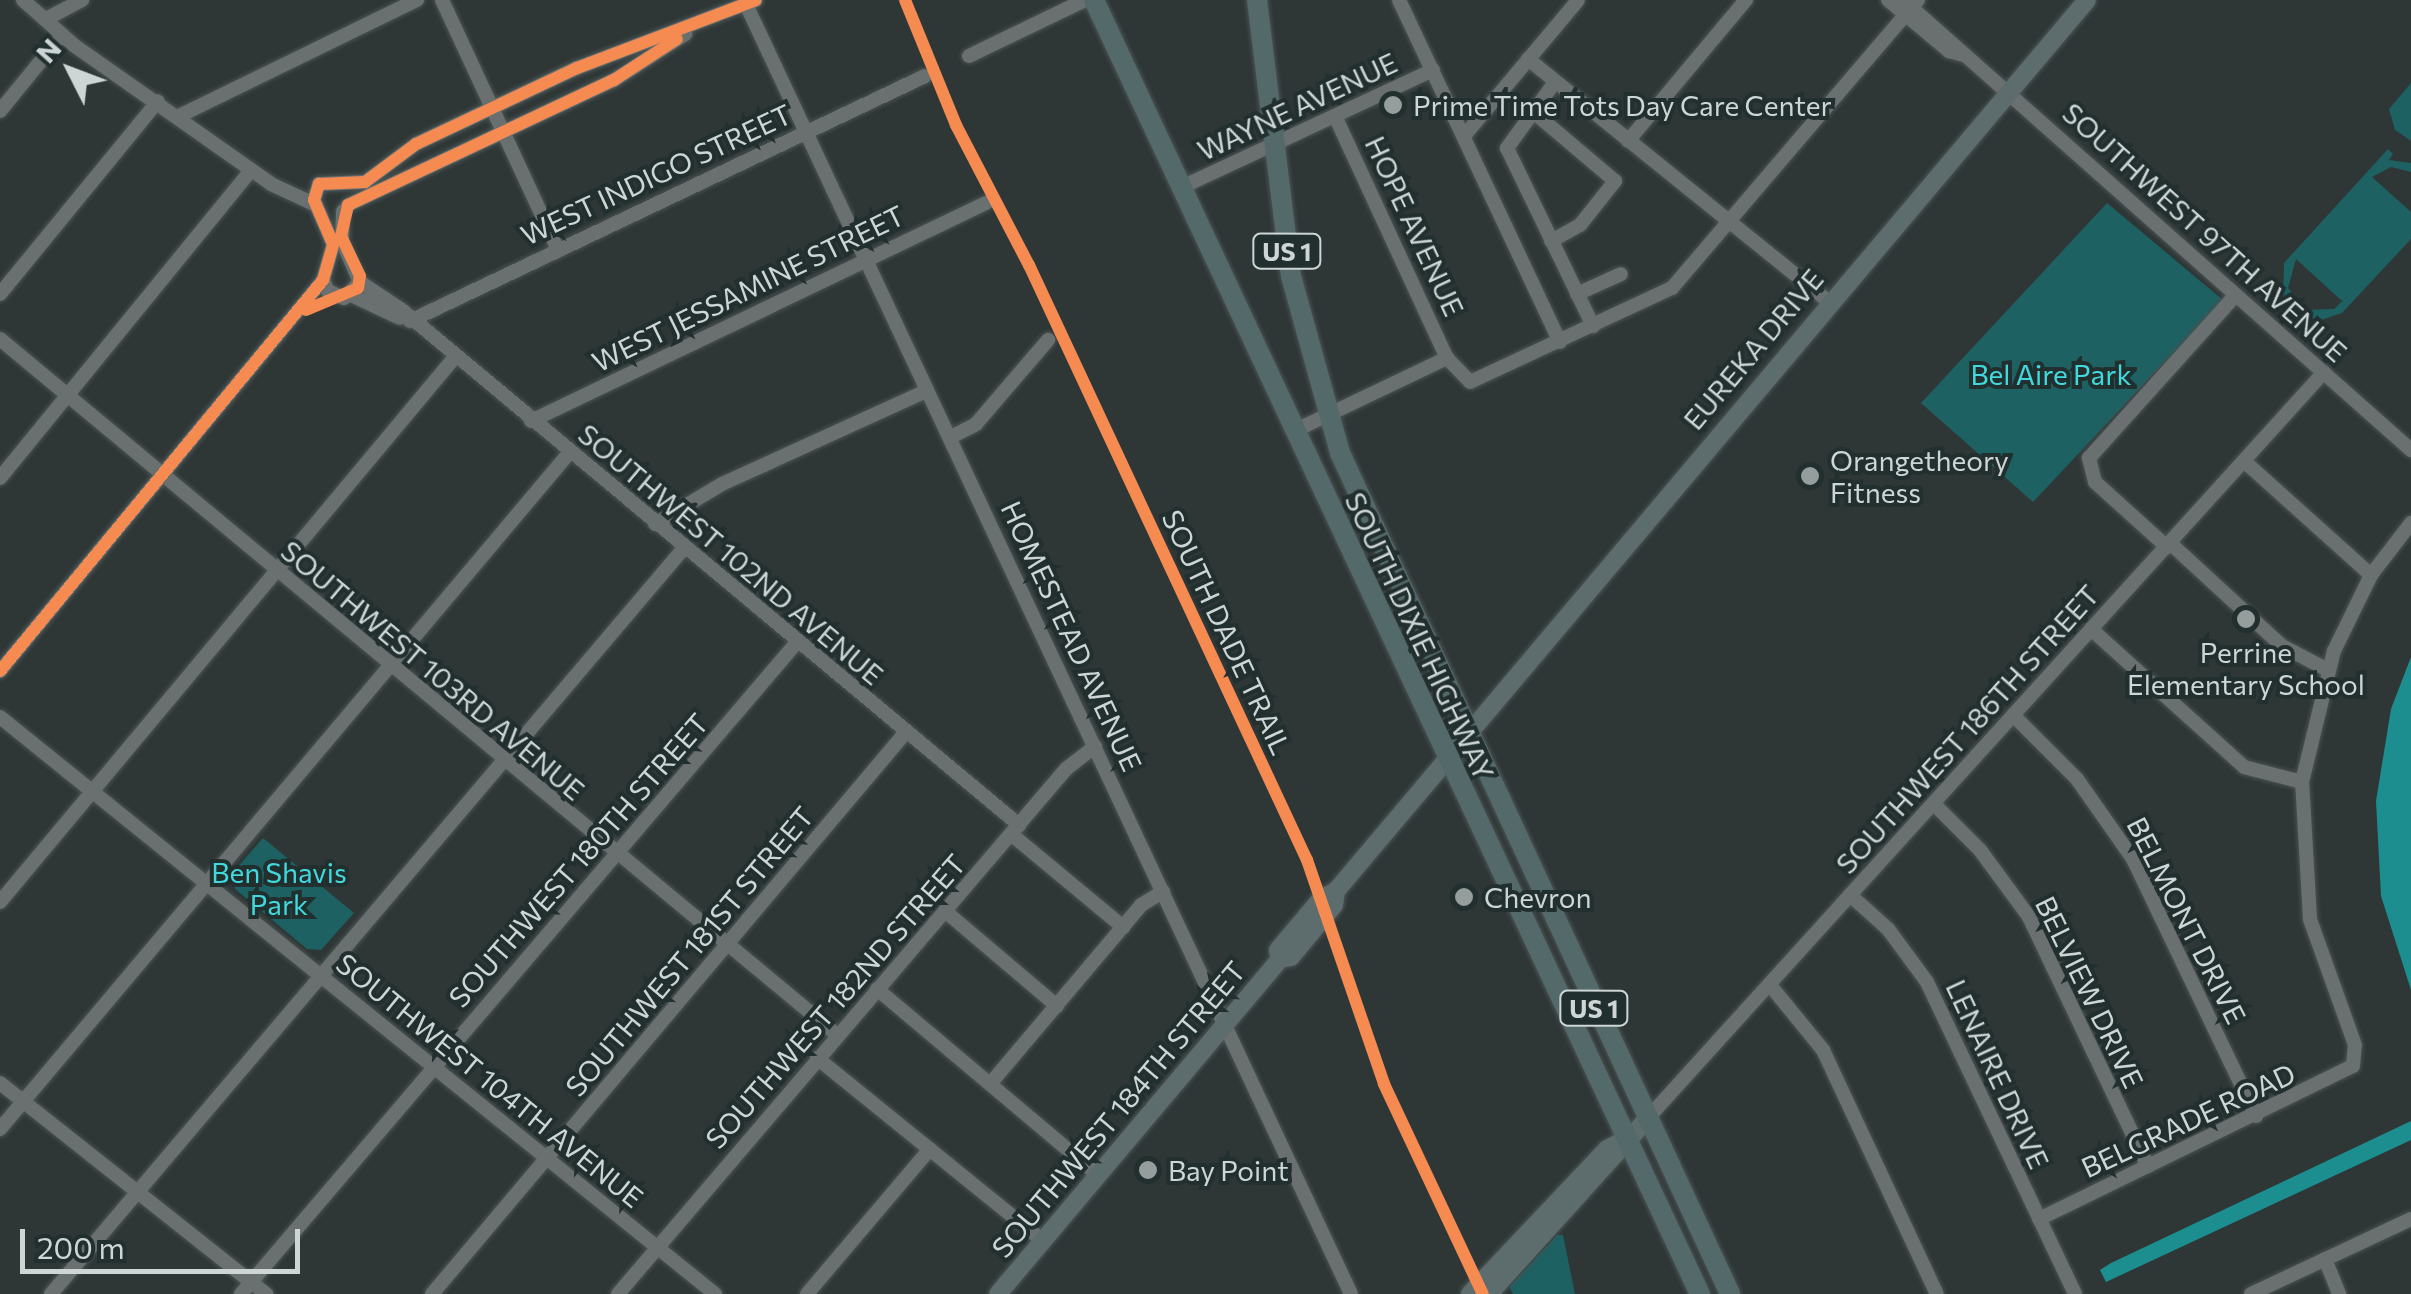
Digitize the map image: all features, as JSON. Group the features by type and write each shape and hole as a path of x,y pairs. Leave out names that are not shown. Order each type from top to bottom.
{"highway":[{"name":"SOUTH DIXIE HIGHWAY","path":"1094,0 1700,1294"},
{"name":"SOUTH DIXIE HIGHWAY","path":"1257,0 1291,276 1327,416 1355,494 1730,1294"},
{"path":"1330,506 1355,494"},
{"path":"1518,908 1542,896"}],"main road":[{"name":"EUREKA DRIVE","path":"1468,738 1828,302 2087,0"},
{"name":"SOUTHWEST 184TH STREET","path":"998,1294 1280,959 1291,957 1334,906 1336,891 1468,738"},
{"path":"1489,1294 1614,1163 1628,1139 1647,1119"},
{"path":"1470,1294 1608,1149 1628,1139"}],"street":[{"path":"24,0 62,35 256,172 318,208 345,208 614,80 694,28 749,1"},
{"path":"46,19 82,0"},
{"path":"179,116 416,0"},
{"path":"442,0 557,248"},
{"path":"969,56 1085,0"},
{"path":"1400,0 1560,342"},
{"path":"1464,136 1578,0"},
{"path":"1628,140 1746,0"},
{"name":"SOUTHWEST 97TH AVENUE","path":"1888,0 1909,5 2010,91 2411,450"},
{"name":"HOMESTEAD AVENUE","path":"749,1 926,391 1351,1294"},
{"path":"1294,431 1447,358 1470,382 1672,288 1909,5"},
{"path":"256,172 319,184 374,178 416,144 618,49 694,28"},
{"path":"0,111 62,35"},
{"path":"1528,59 1828,302"},
{"name":"WAYNE AVENUE","path":"1182,188 1433,70"},
{"name":"WEST INDIGO STREET","path":"410,321 924,76"},
{"path":"1556,82 1506,144 1593,326"},
{"path":"0,294 158,101"},
{"path":"1532,110 1614,177 1580,225 1551,240"},
{"name":"HOPE AVENUE","path":"1335,116 1447,358"},
{"path":"0,478 256,172"},
{"path":"0,671 324,280 332,264 332,234 318,208 319,184"},
{"path":"295,317 332,295 356,289 354,266 341,236 344,184"},
{"name":"WEST JESSAMINE STREET","path":"532,421 986,203"},
{"path":"332,264 354,266"},
{"path":"1577,294 1620,274"},
{"path":"324,280 332,295"},
{"name":"SOUTHWEST 102ND AVENUE","path":"356,289 410,321 532,421 906,732 1123,926"},
{"path":"2236,295 2088,461 2095,482 2282,646 2328,670"},
{"name":"SOUTHWEST 103RD AVENUE","path":"0,340 837,1035"},
{"path":"951,438 979,421 1048,340"},
{"path":"0,902 454,358"},
{"name":"SOUTHWEST 186TH STREET","path":"1647,1119 2324,372"},
{"path":"654,524 775,460 926,391"},
{"path":"0,1129 569,453"},
{"path":"2244,461 2371,576"},
{"path":"2091,629 2244,767 2302,782 2328,670 2371,576 2411,522"},
{"path":"51,1294 684,548"},
{"name":"SOUTHWEST 180TH STREET","path":"246,1288 798,642"},
{"name":"BELMONT DRIVE","path":"2013,715 2077,780 2133,859 2256,1116"},
{"name":"SOUTHWEST 104TH AVENUE","path":"0,717 714,1294"},
{"name":"SOUTHWEST 181ST STREET","path":"432,1294 906,732"},
{"name":"SOUTHWEST 182ND STREET","path":"618,1294 1073,761 1095,746"},
{"name":"BELGRADE ROAD","path":"2039,1218 2343,1075 2354,1062 2355,1045 2310,919 2302,782"},
{"name":"BELVIEW DRIVE","path":"1934,804 1980,850 2028,917 2148,1166"},
{"path":"990,1084 1123,926 1163,892"},
{"name":"LENAIRE DRIVE","path":"1850,894 1888,930 1926,982 2075,1294"},
{"path":"945,912 1057,1006"},
{"path":"1770,986 1823,1050 1938,1294"},
{"path":"877,989 1098,1175"},
{"path":"817,1058 1043,1240"},
{"path":"0,1083 138,1191 246,1288 266,1294"},
{"path":"807,1294 930,1149"},
{"path":"2251,1294 2411,1219"},
{"path":"2325,1259 2339,1294"}],"green space":[{"path":"2411,83 2411,141 2395,130 2389,109"},
{"path":"2388,149 2393,154 2389,160 2411,163 2411,172 2391,167 2372,177 2411,212 2411,239 2342,313 2321,320 2302,316 2283,297 2284,263","holes":["2296,259 2342,301 2357,287 2334,309 2307,310 2288,288"]},
{"name":"Bel Aire Park","path":"2107,203 2223,300 2033,502 1921,403"},
{"name":"Ben Shavis Park","path":"263,838 354,913 321,950 307,949 235,889 235,870"},
{"path":"1557,1235 1563,1235 1575,1294 1513,1294 1509,1287"}],"shaded area":[{"path":"2411,657 2411,990 2381,896 2376,801 2391,709"},
{"path":"2411,1121 2411,1140 2106,1282 2100,1270 2111,1263"}],"cycle path":[{"path":"0,671 323,280 333,244 314,200 319,184 365,182 416,144 577,68 756,0"},
{"name":"SOUTH DADE TRAIL","path":"905,0 956,125 1029,265 1307,860 1384,1084 1483,1294"},
{"path":"306,310 358,288 360,276 341,236 348,205 614,80 677,39"}],"place":[{"name":"Prime Time Tots Day Care Center","path":"1393,105"},
{"name":"Orangetheory Fitness","path":"1810,476"},
{"name":"Perrine Elementary School","path":"2246,619"},
{"name":"Chevron","path":"1464,897"},
{"name":"Bay Point","path":"1148,1170"}]}
